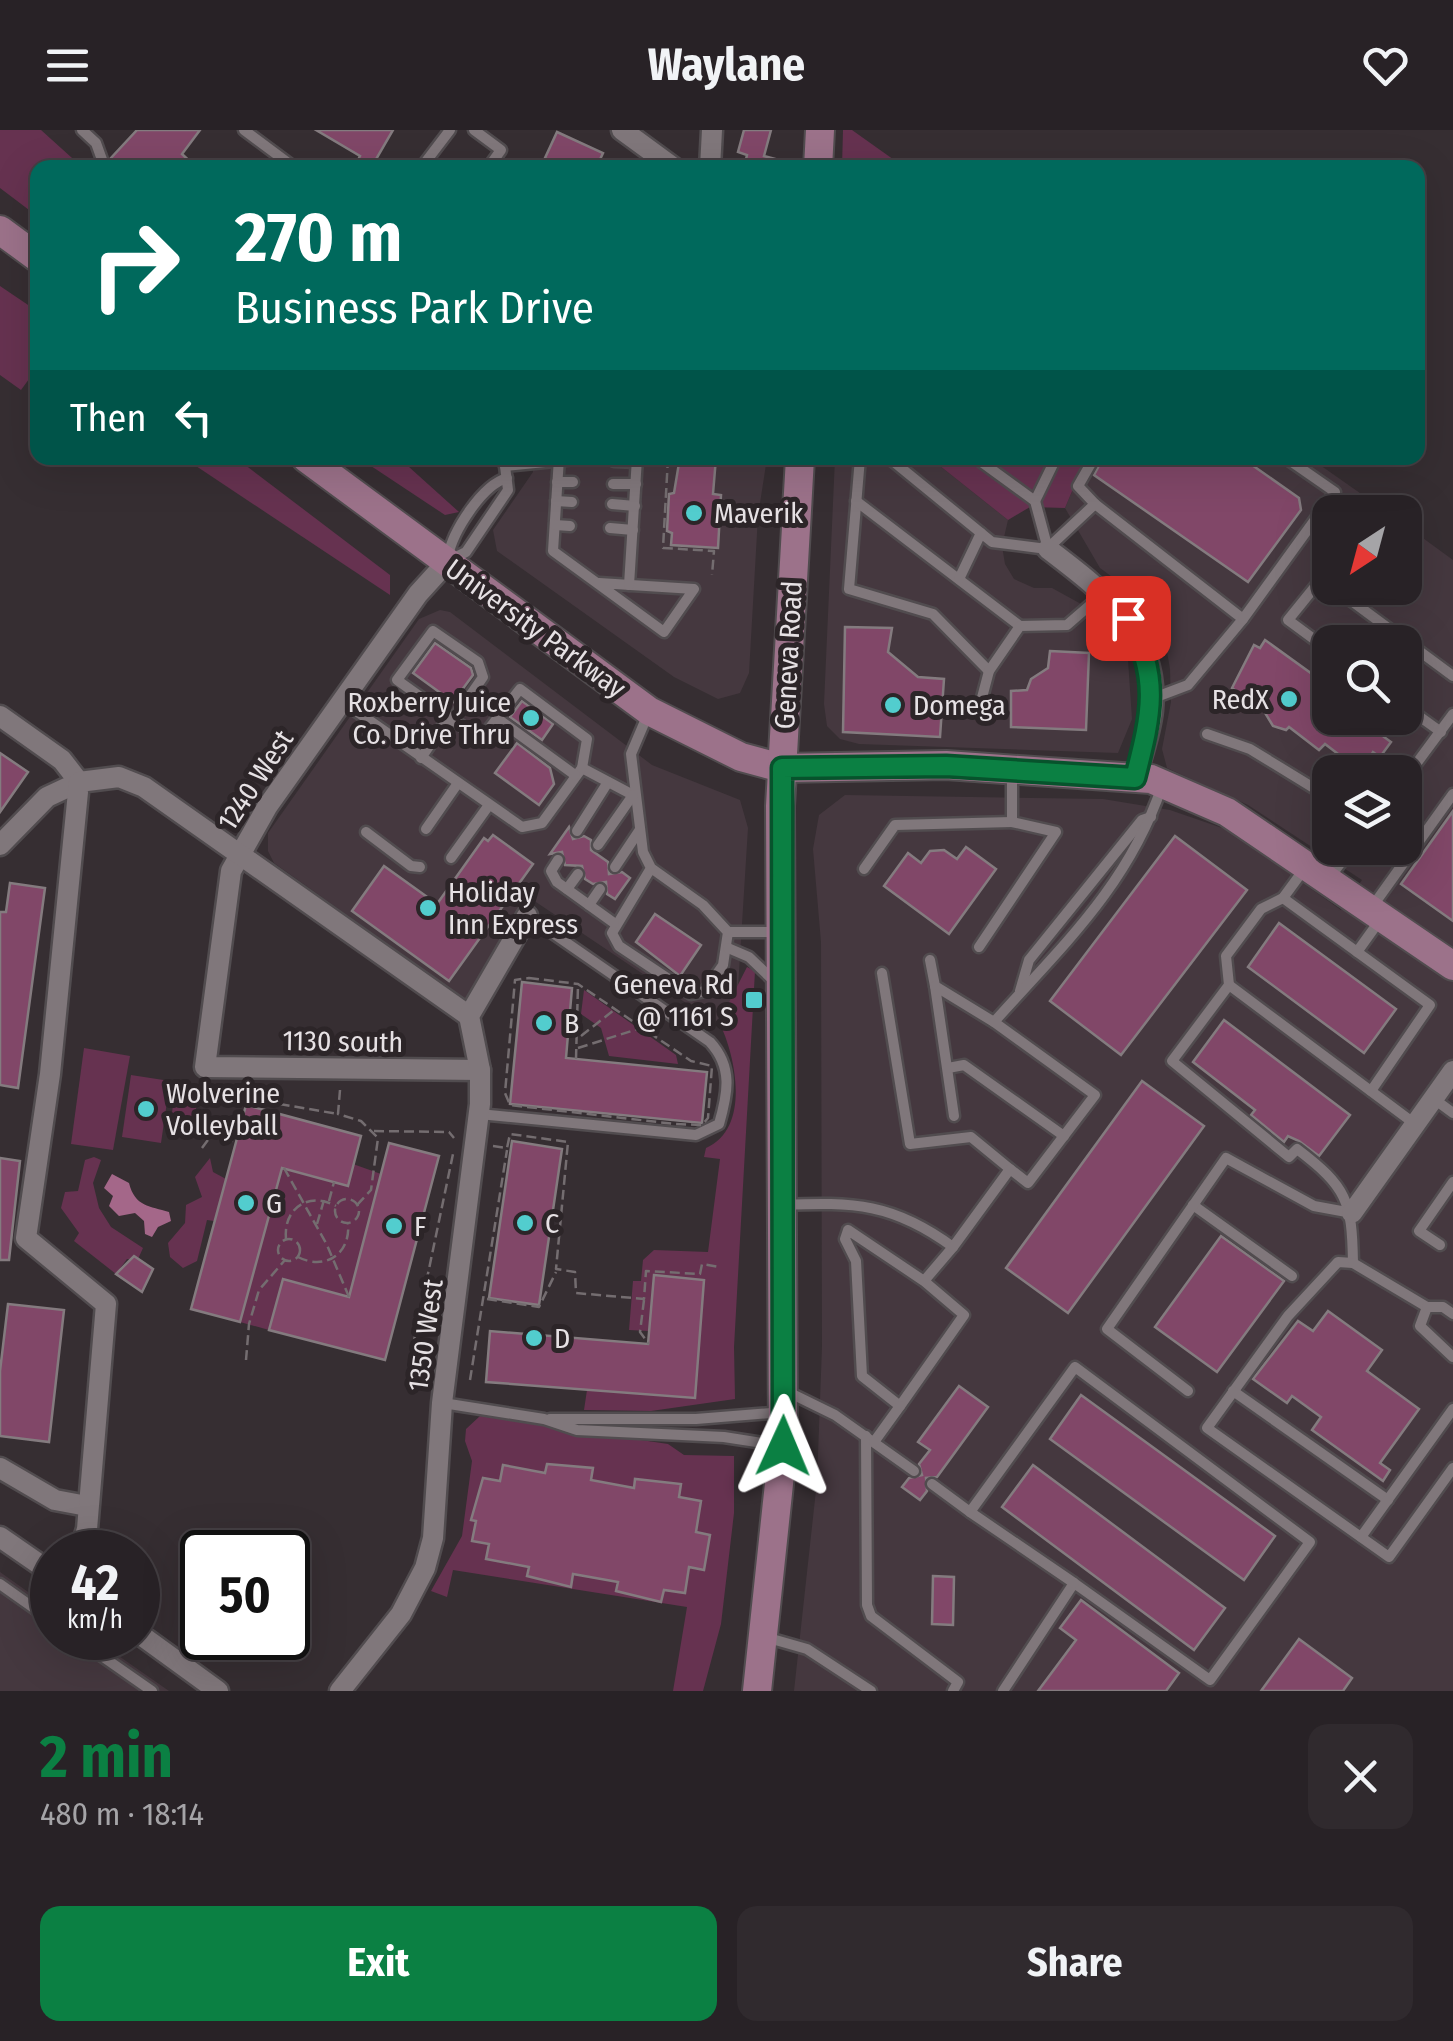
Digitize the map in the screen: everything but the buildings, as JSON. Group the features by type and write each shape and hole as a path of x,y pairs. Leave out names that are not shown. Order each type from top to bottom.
{"main road":[{"path":"818,160 820,130"},
{"path":"0,230 30,252"},
{"name":"University Parkway","path":"315,465 649,711 741,756 782,768 946,766 1149,781 1227,812 1319,871 1453,966"},
{"name":"Geneva Road","path":"757,1691 783,1446 782,768 800,465"}],"street":[{"path":"622,130 663,160"},
{"path":"710,160 712,130"},
{"path":"1048,549 1105,592 1128,618 1146,651 1152,700 1149,781"},
{"name":"1240 West","path":"205,1067 230,871 342,702 418,594 447,562"},
{"path":"0,716 62,760 79,782 50,1074 26,1238 106,1304 88,1530"},
{"path":"0,845 22,818 47,797 79,782 119,777 144,787 240,852 469,1016 527,916"},
{"name":"1350 West","path":"340,1691 401,1614 426,1568 438,1497 442,1402 479,1114 480,1070 469,1016"},
{"name":"1130 south","path":"205,1067 480,1070"},
{"path":"1352,1213 1453,1071"},
{"path":"0,1468 56,1500 87,1506"},
{"path":"0,1536 30,1557"},
{"path":"160,1649 218,1691"}],"lane":[{"path":"82,130 96,143 102,160"},
{"path":"244,130 284,160"},
{"path":"427,160 450,130"},
{"path":"474,130 501,150 494,160"},
{"path":"558,465 553,552 664,632 694,589 599,583"},
{"path":"629,584 637,465"},
{"path":"859,465 849,588 933,614 989,671"},
{"path":"898,465 992,542 1048,549"},
{"path":"986,465 1035,500 1048,549"},
{"path":"1035,500 1052,465"},
{"path":"1090,465 1078,486 1095,504 1243,619"},
{"path":"1152,700 1188,685 1243,619 1336,492 1296,465"},
{"path":"447,562 466,552 508,490 505,467"},
{"path":"447,562 451,541 505,467"},
{"path":"557,482 573,482"},
{"path":"613,484 636,484"},
{"path":"856,500 1020,626 1068,625 1105,592"},
{"path":"556,502 572,502"},
{"path":"612,504 634,506"},
{"path":"1048,549 1095,504"},
{"path":"555,525 570,526"},
{"path":"610,528 633,530"},
{"path":"959,579 981,533"},
{"path":"1312,590 1288,620 1312,637"},
{"path":"1358,605 1453,676"},
{"path":"979,709 989,671 1020,626"},
{"path":"342,702 489,805 522,827 542,823 578,772 587,739 520,690 482,739 453,720 398,680 433,630 478,662 483,677 453,720 443,726 422,758"},
{"path":"649,711 631,754 632,795 651,868 704,905 728,932 728,948 705,991 691,994 619,946 612,933 614,923 651,868"},
{"path":"1422,757 1453,714"},
{"path":"1422,718 1442,732"},
{"path":"498,719 578,772 632,795"},
{"path":"1207,734 1250,749 1312,787"},
{"path":"1012,769 1012,822"},
{"path":"994,1022 1054,962 1105,895 1151,817 1149,781"},
{"path":"578,831 608,782"},
{"path":"426,829 458,783"},
{"path":"1357,952 1377,912 1453,794"},
{"path":"598,845 632,795"},
{"path":"451,858 489,805"},
{"path":"1020,992 1029,960 1142,820 1151,817"},
{"path":"864,869 895,825 1012,822 1056,832 979,947"},
{"path":"615,867 639,831"},
{"path":"366,832 411,866 420,867"},
{"path":"558,860 552,871 567,890 614,923"},
{"path":"1328,865 1283,898 1260,909 1226,956 1229,985 1172,1061 1289,1157 1297,1149 1330,1175 1352,1213 1353,1263"},
{"path":"567,890 578,874"},
{"path":"589,906 600,889"},
{"path":"1283,898 1430,1004 1371,1092"},
{"path":"479,1114 696,1135 718,1124 728,1095 725,1059 710,1042 527,916"},
{"path":"728,932 781,932"},
{"path":"728,948 749,957 781,987"},
{"path":"930,960 954,1116"},
{"path":"882,973 910,1144 970,1136 1028,1184 1095,1095 994,1022 935,986"},
{"path":"1229,985 1415,1124"},
{"path":"948,1068 964,1065 1064,1136"},
{"path":"1434,1098 1453,1113"},
{"path":"1188,1391 1106,1329 1226,1158 1314,1206 1352,1213"},
{"path":"924,1281 1010,1169"},
{"path":"1440,1245 1419,1231 1453,1182"},
{"path":"782,1206 844,1202 876,1206 919,1222 953,1247"},
{"path":"1193,1205 1292,1276"},
{"path":"900,1406 862,1376 856,1261 845,1239 848,1230 924,1281 964,1315 900,1406 870,1439 867,1605 872,1616 958,1682 953,1691"},
{"path":"1453,1314 1443,1307 1427,1306 1353,1263 1338,1262 1288,1316 1207,1428 1390,1557 1453,1468"},
{"path":"1427,1306 1420,1326 1453,1357"},
{"path":"970,1512 1075,1367 1310,1542 1202,1691"},
{"path":"1234,1391 1388,1500"},
{"path":"544,1420 696,1419 784,1401 870,1439 914,1471"},
{"path":"442,1402 578,1430 724,1437 783,1446"},
{"path":"1361,1537 1453,1409"},
{"path":"932,1484 1210,1680"},
{"path":"1003,1691 1074,1583"},
{"path":"0,1584 30,1605"},
{"path":"764,1637 807,1649 872,1691"},
{"path":"108,1660 152,1691"}],"path":[{"path":"668,465 663,548 714,552 712,575"},
{"path":"516,980 578,984 691,1061 712,1066 708,1118 702,1125 510,1105 505,1093 516,980"},
{"path":"576,1059 578,984"},
{"path":"579,1038 615,1009"},
{"path":"578,1048 642,1028"},
{"path":"338,1114 341,1068"},
{"path":"202,1148 213,1132 232,1141 244,1098 338,1114 374,1131 448,1132 457,1141 411,1356"},
{"path":"246,1360 249,1324 260,1290 285,1260 298,1257 312,1263 332,1259 346,1244 348,1224 358,1217 357,1205 371,1190 378,1138 374,1131"},
{"path":"470,1380 510,1134 568,1142 556,1269 539,1307 485,1299"},
{"path":"490,1146 507,1148"},
{"path":"284,1168 316,1224 349,1296"},
{"path":"316,1224 334,1182"},
{"path":"336,1206 346,1200 357,1205"},
{"path":"285,1260 278,1251 286,1239 287,1218 303,1202 327,1201 336,1206"},
{"path":"336,1206 337,1218 348,1224"},
{"path":"286,1239 298,1243 298,1257"},
{"path":"648,1344 640,1332 646,1271 700,1274 702,1264 719,1266"},
{"path":"556,1269 575,1272 576,1293 644,1299"}],"shaded area":[{"path":"0,130 41,130 74,160 30,160 30,211 0,188"},
{"path":"843,130 852,130 894,160 842,160"},
{"path":"0,286 30,306 30,378 21,390 0,375"},
{"path":"195,465 245,465 390,575 390,595"},
{"path":"370,465 407,465 459,512 445,515"},
{"path":"532,465 766,465 758,516 749,673 740,693 718,699 674,677 497,551 493,530 533,472"},
{"path":"835,465 939,465 1008,520 1002,546 1005,564 1014,579 1034,588 1052,588 1092,610 1109,627 1128,660 1132,719 1118,753 859,744 840,739 827,726 824,704"},
{"path":"939,465 1083,465 1065,508 1030,507 1008,520"},
{"path":"1083,465 1320,465 1363,495 1312,495 1312,605 1422,605 1422,537 1453,560 1453,1691 794,1691 817,1481 822,1347 821,942 813,849 819,815 845,795 1103,799 1170,810 1228,830 1341,910 1362,880 1339,865 1422,865 1422,755 1312,755 1312,847 1248,805 1167,768 1162,749 1171,702 1165,640 1135,594 1100,568 1065,508"},
{"path":"440,610 450,612 652,765 740,800 748,828 735,1036 527,896 465,999 274,863 268,851 268,833 419,619"},
{"path":"747,967 755,971 734,1347 735,1399 651,1411 584,1410 587,1390 695,1398 704,1280 654,1276 649,1331 629,1330 633,1281 641,1281 643,1260 654,1250 708,1252 720,1159 704,1157 706,1148 729,1125 736,1090 730,1053 719,1022"},
{"path":"584,990 676,1055 678,1064 609,1056 601,1028 581,1014"},
{"path":"84,1048 130,1056 113,1150 71,1144"},
{"name":"Wolverine Volleyball","path":"131,1075 170,1081 161,1143 122,1137"},
{"path":"176,1082 200,1086 192,1132 170,1128"},
{"path":"210,1158 213,1172 226,1179 214,1221 207,1220 197,1261 183,1268 170,1257 168,1243 185,1223 186,1205 202,1197 195,1177"},
{"path":"85,1160 101,1160 93,1183 99,1208 111,1227 143,1248 138,1259 127,1259 116,1274 74,1241 79,1233 61,1208 65,1192 78,1191"},
{"path":"353,1164 381,1174 349,1297 283,1279 269,1330 240,1322 282,1168"},
{"path":"112,1174 129,1183 139,1201 169,1212 171,1221 158,1227 152,1237 145,1234 144,1221 135,1213 119,1216 109,1206 113,1196 104,1188"},
{"path":"480,1416 668,1444 684,1455 734,1456 734,1513 721,1624 703,1691 673,1691 687,1607 453,1570 447,1597 431,1591 462,1536 472,1461 465,1441 466,1429"},
{"path":"0,1572 30,1593 30,1660 125,1660 169,1691 0,1691"}],"place":[{"name":"Maverik","path":"694,513"},
{"name":"RedX","path":"1289,699"},
{"name":"Domega","path":"893,705"},
{"name":"Roxberry Juice Co. Drive Thru","path":"531,718"},
{"name":"Holiday Inn Express","path":"428,908"},
{"name":"Geneva Rd @ 1161 S","path":"754,1000"},
{"name":"B","path":"544,1023"},
{"name":"Wolverine Volleyball","path":"146,1109"},
{"name":"G","path":"246,1203"},
{"name":"C","path":"525,1223"},
{"name":"F","path":"394,1226"},
{"name":"D","path":"534,1338"}],"route":[{"path":"783,1446 782,768 946,766 1135,778 1152,710 1146,651 1128,618"}]}
